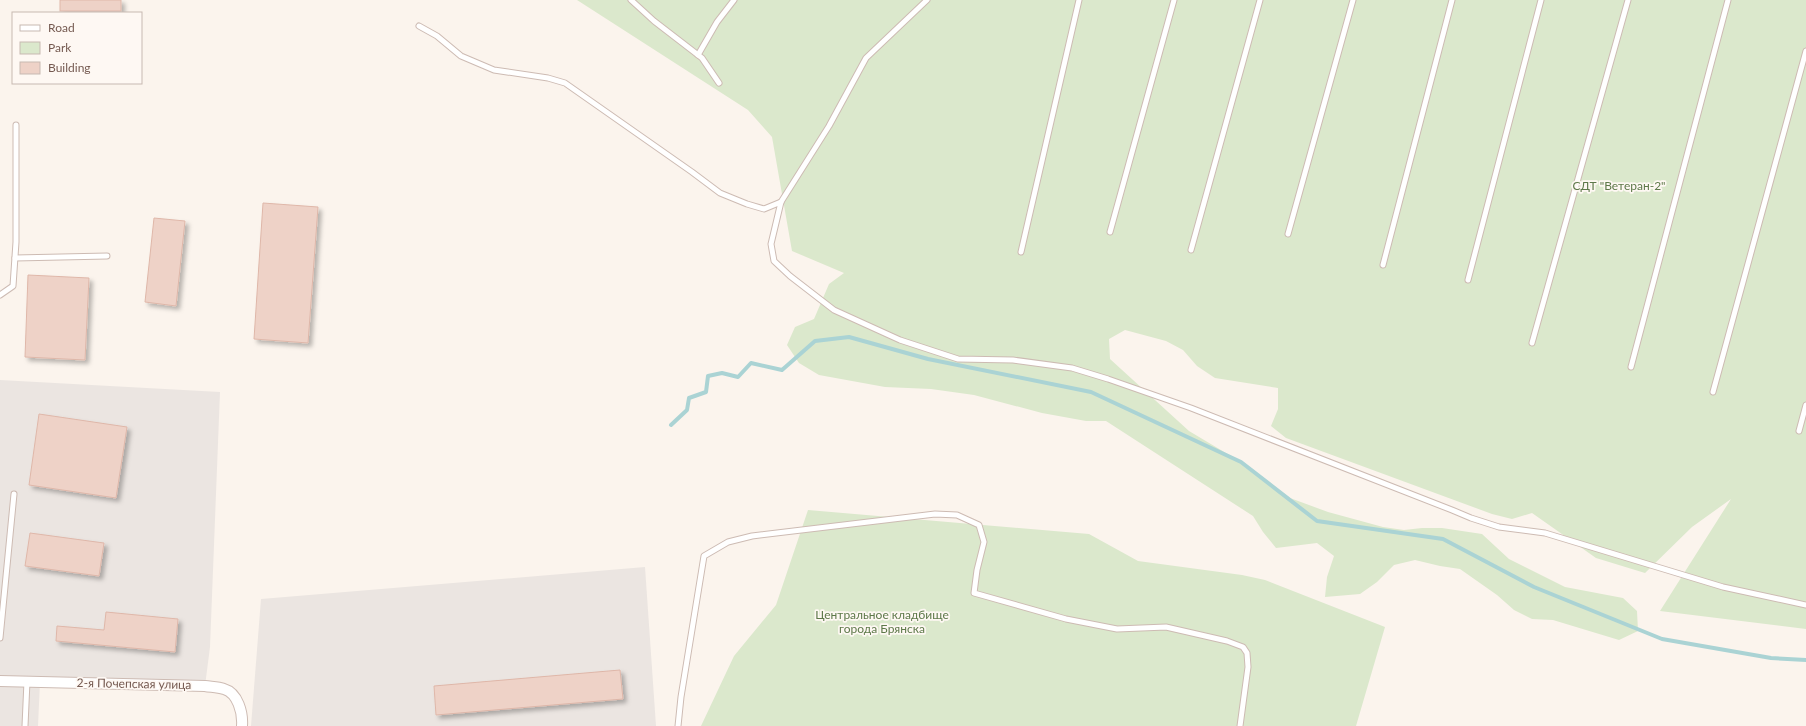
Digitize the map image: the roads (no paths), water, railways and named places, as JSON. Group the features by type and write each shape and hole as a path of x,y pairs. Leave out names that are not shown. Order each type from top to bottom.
{"street":[{"name":"2-я Почепская улица","path":"0,681 205,686 226,689 239,702 243,716 242,726"}],"lane":[{"path":"631,0 654,21 698,55 717,78 719,83"},
{"path":"698,55 717,22 734,0"},
{"path":"927,0 866,58 829,126 781,202 770,244 774,261 790,276 834,310 900,340 958,359 1013,360 1079,370 1191,408 1471,518 1500,527 1545,533 1723,586 1806,605"},
{"path":"1021,252 1079,0"},
{"path":"1110,232 1174,0"},
{"path":"1191,250 1260,0"},
{"path":"1288,234 1353,0"},
{"path":"1383,265 1452,0"},
{"path":"1468,280 1541,0"},
{"path":"1532,343 1628,0"},
{"path":"1631,367 1728,0"},
{"path":"418,26 437,36 461,56 494,70 548,78 565,83 692,172 720,194 764,209 781,202"},
{"path":"1713,392 1806,52"},
{"path":"0,295 13,286 15,258 16,125"},
{"path":"15,258 107,256"},
{"path":"1799,431 1806,405"},
{"path":"0,638 14,494"},
{"path":"678,726 681,697 704,556 728,542 752,536 935,514 957,515 979,525 984,542 977,570 974,593 1066,619 1117,629 1166,627 1227,641 1243,647 1247,654 1248,667 1240,726"},
{"path":"25,726 26,681"}],"waterway":[{"path":"671,425 687,410 689,398 706,392 708,376 722,373 738,377 751,363 782,370 815,341 849,337 928,359 1091,392 1241,462 1317,521 1443,539 1534,587 1662,639 1771,658 1806,660"}],"park label":[{"name":"СДТ \"Ветеран-2\"","path":"1619,186"},
{"name":"Центральное кладбище города Брянска","path":"882,622"}]}
